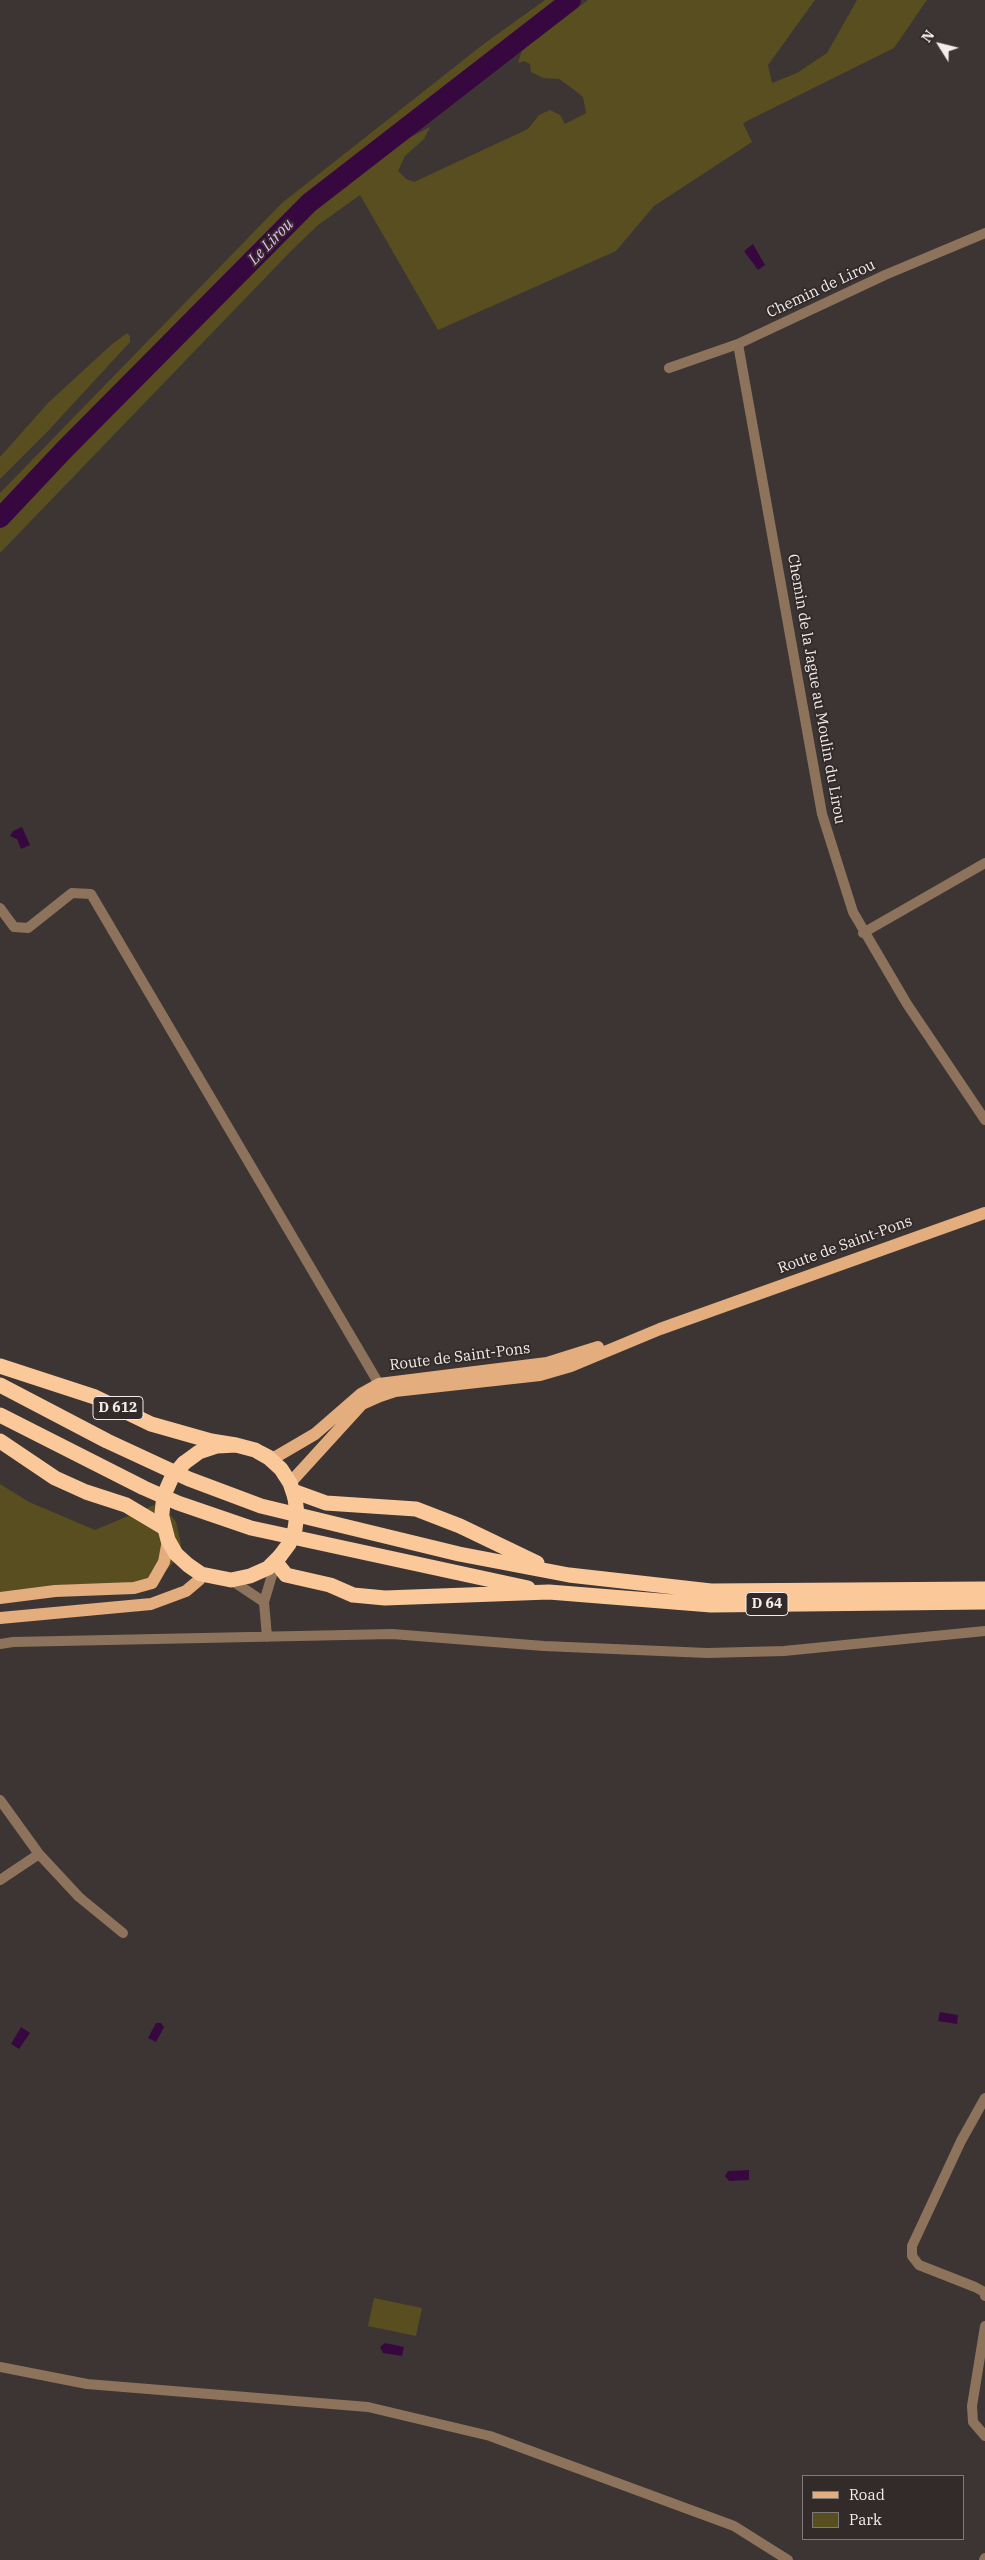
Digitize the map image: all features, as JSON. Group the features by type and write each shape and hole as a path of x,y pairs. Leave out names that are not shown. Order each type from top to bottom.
{"highway":[{"name":"D 612","path":"0,1366 95,1397 151,1424 212,1441 236,1445"},
{"path":"0,1385 150,1461 189,1479 261,1506 460,1554 568,1575"},
{"path":"0,1415 144,1488 251,1528 549,1592"},
{"path":"0,1441 55,1478 86,1492 126,1505 164,1526"},
{"path":"236,1445 255,1450 269,1458 281,1469 293,1491 297,1514 295,1529 289,1544 274,1562 250,1576 231,1580 201,1574 176,1554 164,1526 168,1486 184,1463 199,1452 217,1446 236,1445"},
{"name":"D 64","path":"293,1491 326,1502 416,1509 460,1526 534,1562 568,1575 711,1591 985,1589"},
{"name":"D 64","path":"274,1562 286,1575 330,1585 353,1595 369,1597 446,1597 549,1592 711,1605 985,1602"}],"main road":[{"name":"Route de Saint-Pons","path":"255,1450 274,1458 315,1434 361,1394 380,1390 395,1391 540,1375 571,1366 660,1329 985,1213"},
{"name":"Route de Saint-Pons","path":"293,1491 362,1404 380,1390"},
{"path":"0,1598 55,1591 134,1588 152,1584 164,1562 164,1526"},
{"path":"0,1618 151,1604 186,1591 199,1580 201,1574"}],"street":[{"name":"Chemin de Lirou","path":"669,368 738,344 885,275 985,233"},
{"name":"Chemin de la Jague au Moulin du Lirou","path":"738,344 822,814 853,912 863,933 907,1004 985,1120"},
{"path":"863,933 985,863"},
{"path":"0,908 14,927 28,928 72,893 90,894 380,1390"},
{"path":"267,1637 264,1602 274,1562"},
{"path":"231,1580 264,1602"},
{"path":"0,1644 13,1642 392,1634 544,1646 707,1653 784,1651 985,1631"},
{"path":"0,1800 39,1854 79,1897 123,1933"},
{"path":"0,1880 39,1854"},
{"path":"985,2098 953,2156 912,2246 912,2256 918,2265 975,2287 984,2292 985,2296"},
{"path":"985,2326 972,2406 973,2422 985,2436"},
{"path":"0,2367 87,2384 368,2407 490,2436 734,2526 788,2560"}],"green space":[{"path":"545,0 572,0 443,105 302,206 117,391 0,514 0,493 282,203 485,43"},
{"path":"588,0 815,0 768,65 772,83 797,73 827,53 857,0 927,0 894,48 743,123 752,142 654,206 616,251 438,330 360,195 318,225 291,251 0,553 0,525 133,385 310,208 409,138 430,127 424,139 405,156 398,171 406,179 414,182 528,129 539,115 550,110 560,115 565,124 586,113 583,97 573,89 559,79 543,78 531,72 530,64 524,61 518,63 522,50"},
{"path":"127,333 130,336 130,342 48,431 0,479 0,457 48,403 111,345"},
{"path":"0,1484 29,1502 95,1530 161,1502 176,1522 181,1544 178,1556 168,1569 149,1580 128,1585 0,1595"},
{"path":"374,2298 422,2308 416,2336 368,2326"}],"shaded area":[{"path":"753,244 765,265 758,270 744,251"},
{"path":"22,827 30,845 21,849 17,839 10,836 13,831"},
{"path":"940,2012 958,2015 957,2024 938,2021"},
{"path":"156,2023 161,2023 164,2027 156,2042 148,2038"},
{"path":"21,2027 30,2033 19,2049 11,2044"},
{"path":"749,2170 749,2180 729,2181 725,2176 728,2171"},
{"path":"385,2343 404,2347 402,2356 383,2353 380,2347"}],"waterway":[{"name":"Le Lirou","path":"0,518 65,449 309,203 571,0"}]}
